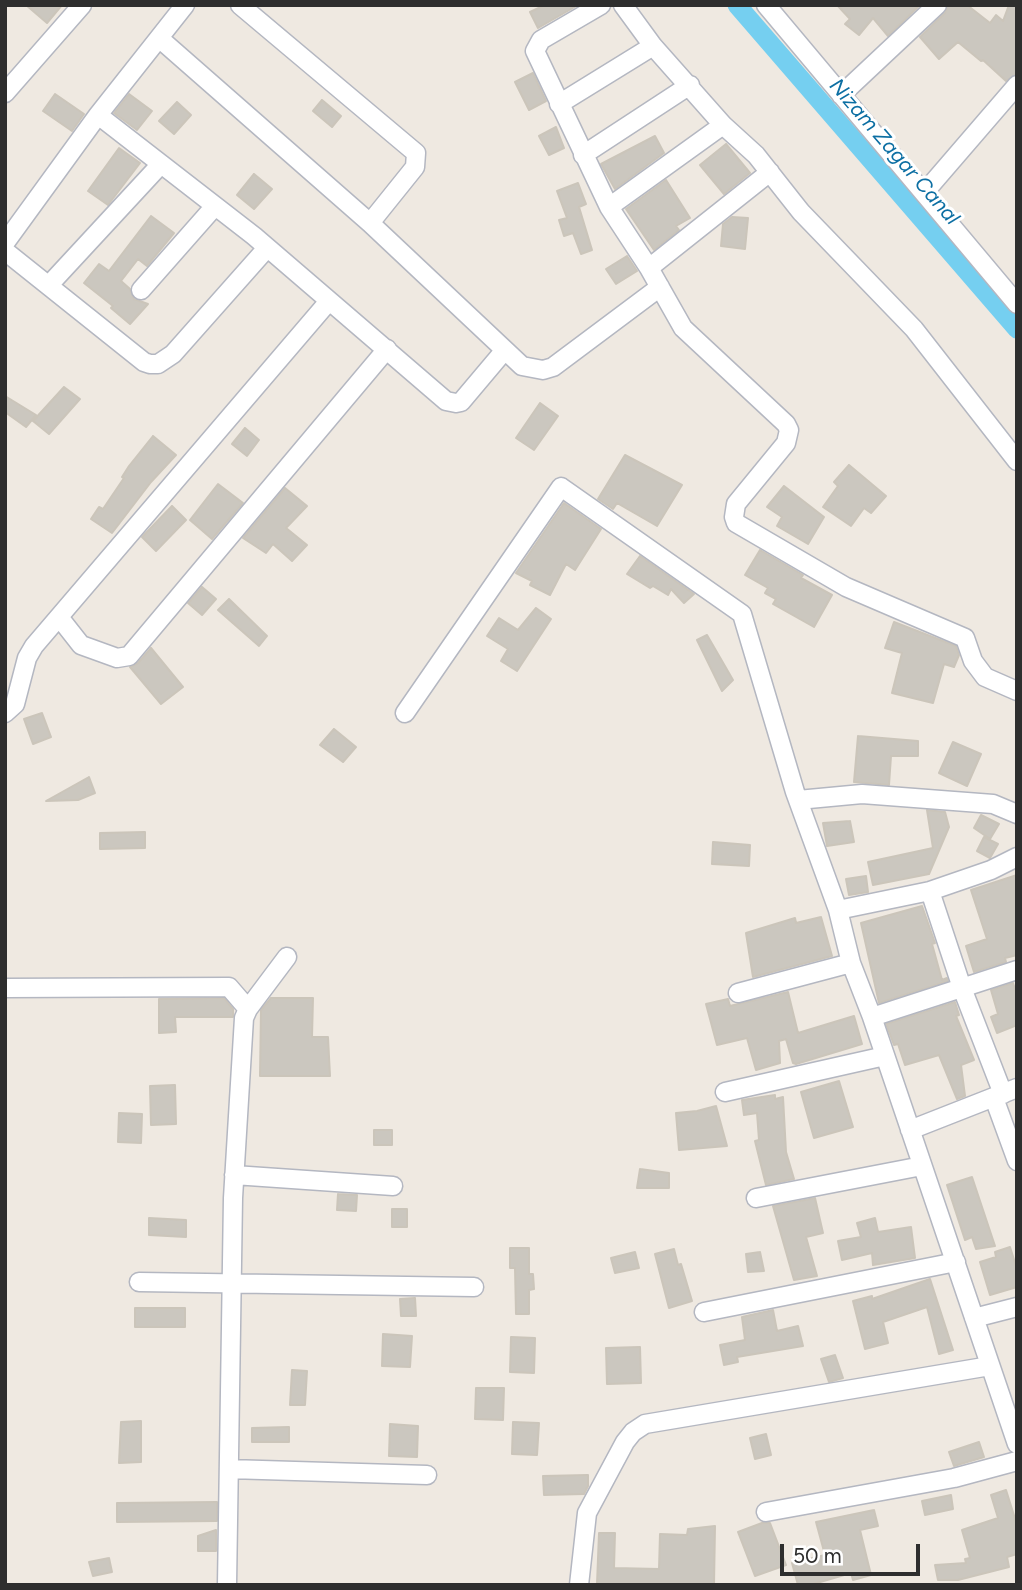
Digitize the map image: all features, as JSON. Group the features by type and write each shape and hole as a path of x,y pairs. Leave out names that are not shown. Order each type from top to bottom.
{"street":[{"path":"5,93 82,5"},
{"path":"5,243 98,115 185,5"},
{"path":"240,5 416,153 415,167 370,223"},
{"path":"601,5 541,40 535,51 609,208 649,268 682,328 786,424 789,430 786,443 736,504 736,523 846,587 965,638 973,661 985,677 1017,691"},
{"path":"623,5 653,46 723,125 756,155 801,212 914,329 1017,461"},
{"path":"766,5 1017,304"},
{"path":"841,95 937,5"},
{"path":"159,38 370,223 515,361 532,370 553,367 660,287"},
{"path":"559,104 653,46"},
{"path":"583,155 690,85"},
{"path":"924,193 1017,85"},
{"path":"98,115 267,248 446,401 456,404 461,402 504,351"},
{"path":"609,208 723,125"},
{"path":"49,285 161,164"},
{"path":"649,268 770,172"},
{"path":"141,290 215,206"},
{"path":"5,251 144,362 158,364 173,354 267,248"},
{"path":"5,713 15,704 30,652 329,301"},
{"path":"59,617 80,645 117,658 129,656 387,349"},
{"path":"405,713 561,487 742,614 798,800 838,910 851,963 872,1017 1017,1444"},
{"path":"798,800 862,794 993,804 1017,814"},
{"path":"838,910 930,891 990,870 1017,857"},
{"path":"930,891 962,988 1005,1093 1017,1161"},
{"path":"228,1585 234,1175 244,1028 248,1009 287,957"},
{"path":"738,993 851,963"},
{"path":"872,1017 1017,970"},
{"path":"5,988 229,987 248,1009"},
{"path":"725,1092 885,1056"},
{"path":"910,1130 1005,1093"},
{"path":"756,1198 922,1166"},
{"path":"234,1175 393,1186"},
{"path":"704,1312 956,1262"},
{"path":"139,1282 474,1287"},
{"path":"974,1318 1017,1307"},
{"path":"579,1585 587,1513 625,1442 645,1424 990,1366"},
{"path":"766,1512 954,1478 1017,1461"},
{"path":"229,1469 427,1475"}],"building":[{"path":"26,5 62,5 47,23"},
{"path":"545,5 578,5 538,28 530,12"},
{"path":"837,5 920,5 888,36 873,18 859,35 845,24 850,19"},
{"path":"948,5 967,5 990,23 996,15 1003,21 1009,5 1017,5 1017,74 1006,81 958,42 939,59 920,37 945,13"},
{"path":"533,73 546,101 529,110 515,82"},
{"path":"55,94 84,114 72,131 43,111"},
{"path":"129,94 152,111 137,130 114,113"},
{"path":"322,100 341,116 332,127 313,111"},
{"path":"177,102 191,115 174,134 159,121"},
{"path":"556,127 564,148 549,155 539,136"},
{"path":"655,136 664,153 615,189 601,164"},
{"path":"726,144 750,173 724,194 700,165"},
{"path":"119,148 140,163 108,205 88,191"},
{"path":"254,174 272,189 254,209 237,195"},
{"path":"666,180 690,218 676,226 679,230 654,250 626,209"},
{"path":"578,183 586,204 579,207 592,250 581,254 573,233 564,236 559,220 567,218 557,191"},
{"path":"151,216 174,233 147,266 138,259 121,281 130,289 134,299 148,304 130,324 111,308 113,306 84,283 99,264 109,271"},
{"path":"732,217 748,218 745,249 721,246 723,224"},
{"path":"627,256 637,271 616,284 606,269"},
{"path":"64,387 80,399 49,434 33,421"},
{"path":"5,396 36,415 26,427 5,412"},
{"path":"540,403 558,416 534,450 516,438"},
{"path":"245,428 259,440 247,456 232,444"},
{"path":"153,436 176,455 151,482 112,533 91,519 99,507 103,509 129,466"},
{"path":"625,455 682,485 657,526 617,503 613,509 598,499"},
{"path":"849,465 886,496 871,513 864,508 851,526 823,507 838,486 834,482"},
{"path":"218,484 243,503 212,539 190,520"},
{"path":"784,486 824,517 808,544 777,526 782,517 767,507"},
{"path":"285,488 307,506 286,528 307,545 292,561 273,544 266,553 243,538"},
{"path":"564,503 601,529 575,570 566,564 550,595 530,585 532,581 516,573"},
{"path":"172,506 186,520 156,551 142,537"},
{"path":"760,550 832,595 814,627 773,604 776,599 765,593 768,588 745,575"},
{"path":"640,556 694,594 684,603 671,589 668,595 627,574"},
{"path":"202,587 216,599 202,615 188,603"},
{"path":"229,599 267,636 259,646 218,610"},
{"path":"536,608 551,619 517,671 501,661 508,649 487,636 499,618 518,630"},
{"path":"894,622 956,646 959,655 954,667 944,664 933,703 892,693 902,653 885,648"},
{"path":"707,635 733,680 722,691 697,640"},
{"path":"151,648 183,687 161,704 130,667 138,663"},
{"path":"42,713 51,737 33,744 24,719"},
{"path":"334,729 356,747 343,762 320,745"},
{"path":"858,736 918,741 918,756 891,756 889,785 854,782"},
{"path":"953,742 981,754 967,786 939,773"},
{"path":"89,777 95,793 78,800 46,801"},
{"path":"927,810 945,812 949,827 929,874 873,885 868,862 933,848"},
{"path":"981,815 999,824 990,839 974,828"},
{"path":"850,821 854,842 827,846 823,823"},
{"path":"145,832 145,848 100,849 100,833"},
{"path":"984,837 998,844 990,858 977,851"},
{"path":"713,842 750,845 749,866 712,864"},
{"path":"1017,875 1017,955 1005,958 1006,962 974,972 966,946 987,939 971,890"},
{"path":"866,876 868,892 849,895 846,879"},
{"path":"922,906 935,943 932,944 942,980 947,978 948,981 879,1003 861,923"},
{"path":"821,917 832,956 753,977 746,933 795,918 796,923"},
{"path":"1013,983 1017,995 1017,1025 997,1033 991,1017 998,1014 991,990"},
{"path":"788,992 798,1033 854,1016 862,1044 796,1064 793,1063 786,1039 779,1041 780,1063 756,1070 747,1038 717,1045 706,1004 728,999 730,1006"},
{"path":"224,998 233,1009 233,1017 175,1017 176,1032 159,1033 159,999"},
{"path":"271,998 313,998 312,1037 328,1037 330,1076 260,1076 261,1010"},
{"path":"955,1002 959,1015 956,1016 974,1060 961,1065 965,1096 957,1099 939,1055 905,1065 898,1044 894,1045 886,1024"},
{"path":"839,1081 853,1127 814,1138 801,1092"},
{"path":"175,1085 176,1124 151,1125 150,1086"},
{"path":"775,1095 775,1099 783,1097 786,1152 794,1179 766,1185 755,1141 759,1140 757,1113 744,1115 742,1100"},
{"path":"716,1106 727,1146 679,1150 676,1113"},
{"path":"119,1113 142,1114 141,1143 118,1142"},
{"path":"374,1130 392,1130 392,1145 374,1145"},
{"path":"640,1169 669,1173 669,1188 637,1188"},
{"path":"972,1177 995,1246 976,1249 972,1237 965,1240 947,1185"},
{"path":"338,1194 357,1195 356,1211 337,1210"},
{"path":"815,1198 823,1233 806,1237 817,1276 794,1280 773,1206"},
{"path":"392,1209 407,1209 407,1227 392,1227"},
{"path":"149,1218 186,1220 186,1237 149,1235"},
{"path":"875,1218 878,1232 911,1227 915,1258 873,1265 872,1253 842,1260 838,1241 861,1237 857,1223"},
{"path":"1010,1247 1017,1269 1017,1287 990,1295 980,1262 996,1257 995,1252"},
{"path":"510,1248 529,1248 529,1274 533,1274 534,1289 529,1290 529,1314 516,1314 515,1268 510,1268"},
{"path":"674,1249 692,1301 669,1308 655,1254"},
{"path":"635,1252 639,1268 615,1273 611,1258"},
{"path":"760,1252 764,1271 748,1272 746,1254"},
{"path":"930,1279 953,1350 939,1354 927,1307 883,1322 888,1343 865,1349 853,1301 872,1296 872,1299"},
{"path":"415,1298 416,1316 401,1316 400,1299"},
{"path":"135,1308 185,1308 185,1327 135,1327"},
{"path":"773,1310 777,1331 798,1326 803,1346 737,1357 738,1362 724,1365 720,1345 745,1340 742,1317"},
{"path":"383,1334 412,1336 410,1367 382,1366"},
{"path":"511,1337 535,1338 534,1373 510,1372"},
{"path":"640,1347 641,1383 607,1384 606,1348"},
{"path":"835,1355 843,1378 829,1382 821,1359"},
{"path":"292,1370 307,1371 305,1405 290,1405"},
{"path":"476,1388 504,1388 503,1420 475,1419"},
{"path":"141,1421 141,1462 119,1463 121,1422"},
{"path":"513,1422 539,1423 537,1455 512,1454"},
{"path":"390,1424 418,1426 417,1457 389,1456"},
{"path":"289,1427 289,1442 252,1442 252,1428"},
{"path":"766,1434 771,1455 755,1459 750,1438"},
{"path":"979,1442 984,1457 954,1466 949,1452"},
{"path":"588,1475 588,1486 584,1494 544,1495 543,1476"},
{"path":"1006,1490 1017,1525 1017,1554 1007,1557 1009,1567 958,1580 938,1580 935,1565 966,1563 965,1559 970,1558 962,1530 998,1518 991,1495"},
{"path":"951,1495 953,1509 925,1515 922,1501"},
{"path":"217,1502 217,1521 117,1522 117,1503"},
{"path":"874,1510 878,1526 860,1530 871,1575 853,1580 851,1573 810,1585 798,1585 792,1563 825,1555 816,1522"},
{"path":"762,1523 770,1523 786,1565 755,1576 738,1532"},
{"path":"715,1526 714,1585 597,1584 599,1533 615,1533 614,1568 659,1569 660,1534 687,1535 688,1529"},
{"path":"216,1530 216,1551 198,1551 198,1536"},
{"path":"109,1558 112,1572 93,1576 89,1562"}],"waterway":[{"name":"Nizam Zagar Canal","path":"737,5 1017,329"}]}
